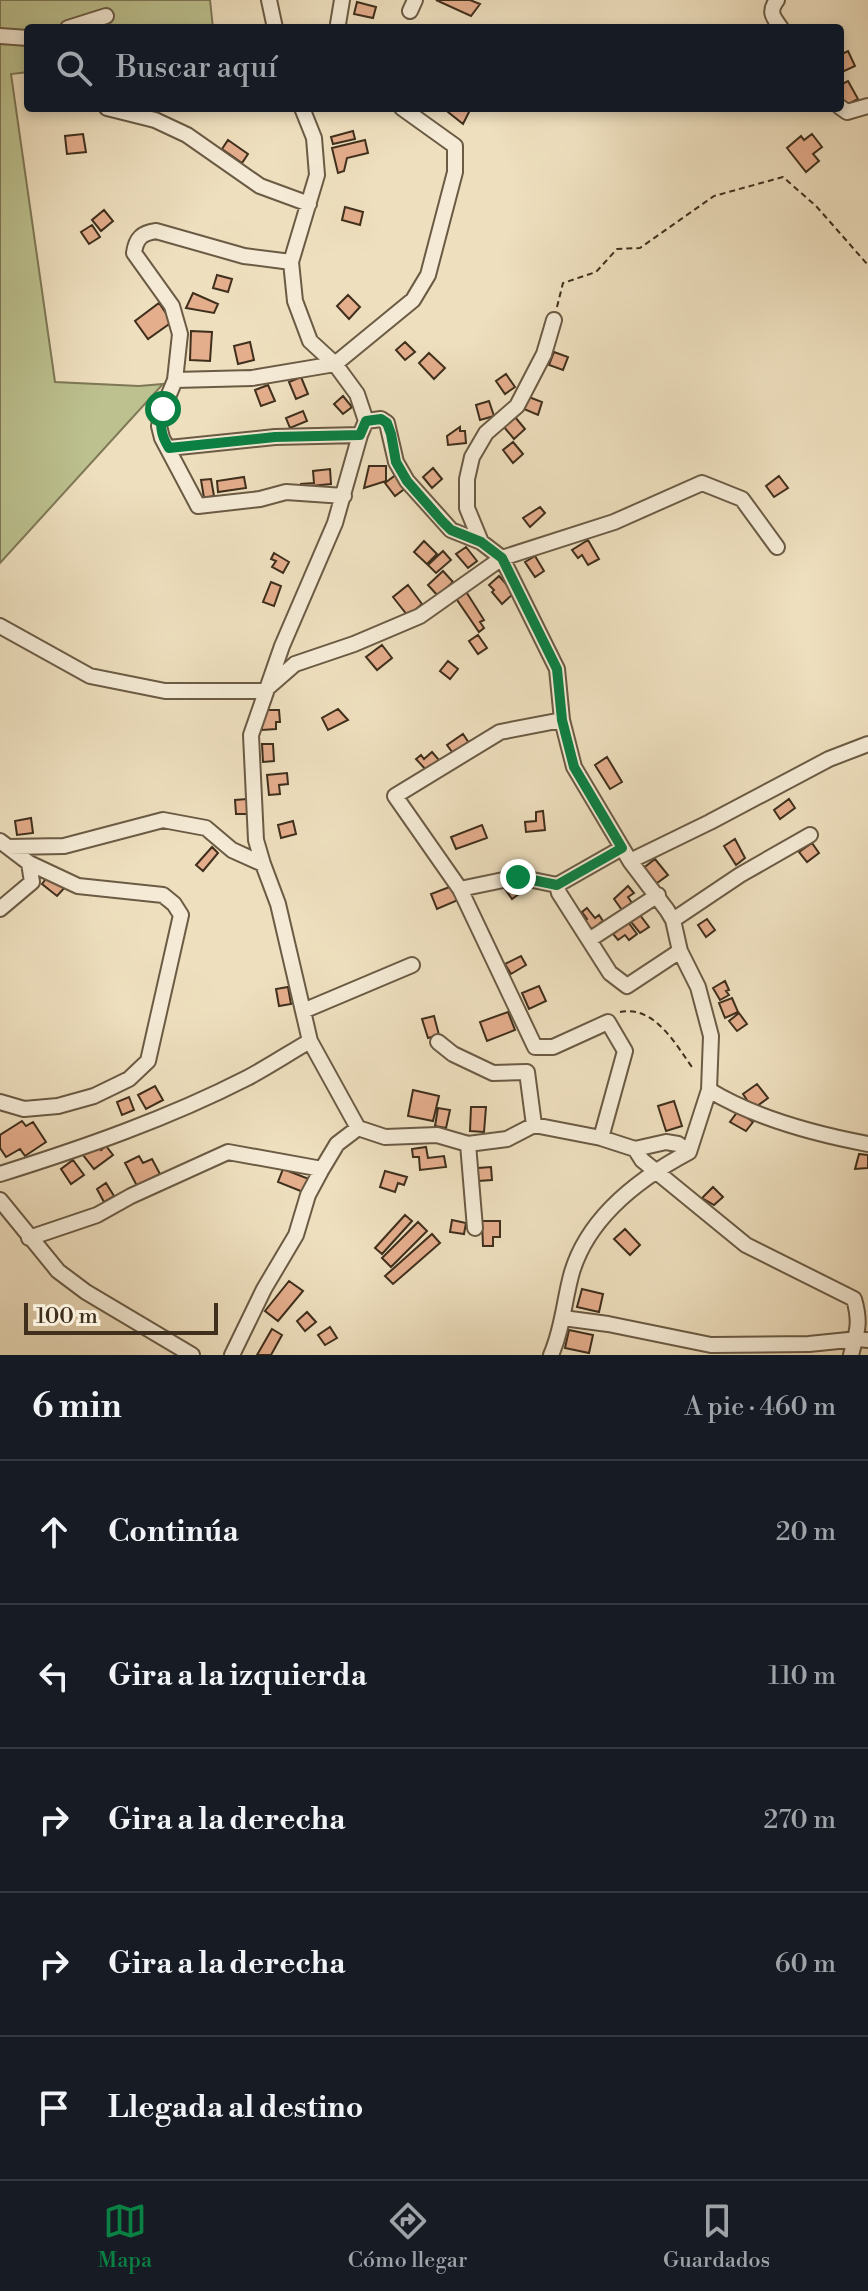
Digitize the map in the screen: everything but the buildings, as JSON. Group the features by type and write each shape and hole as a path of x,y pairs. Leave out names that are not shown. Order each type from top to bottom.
{"street":[{"path":"269,0 274,24"},
{"path":"339,24 342,0"},
{"path":"777,0 771,7 772,16 778,24"},
{"path":"81,24 106,16"},
{"path":"0,36 24,38"},
{"path":"844,110 847,112 868,106"},
{"path":"121,112 166,125 187,135 260,186 309,204"},
{"path":"304,112 314,138 317,175 291,262 295,301 310,341 335,364 357,394 366,421 325,551 264,691 251,735 256,840 278,904 310,1041 358,1128 385,1137 437,1135 468,1144 507,1139 534,1125 601,1138 635,1149 666,1142 678,1144 689,1152"},
{"path":"175,380 252,378 335,364 413,300 428,275 455,172 455,146 408,112"},
{"path":"291,262 244,256 156,231 141,236 135,243 134,253 172,306 180,334 175,380 159,426 162,438 198,506 260,499 286,492 344,496"},
{"path":"481,542 467,508 467,479 472,457 486,433 517,406 544,354 554,320"},
{"path":"366,421 381,419 387,423 396,462 407,481 442,521 451,530 481,542 502,558 557,669 562,720 574,767 626,855 658,895 673,920 680,951 698,987 711,1036 707,1103 689,1152 655,1169 630,1190 588,1235 572,1271 563,1318 551,1355"},
{"path":"169,448 275,437 360,435"},
{"path":"0,626 90,676 165,691 264,691 295,664 354,644 438,606 502,558 614,522 702,483 742,499 777,547"},
{"path":"534,1125 527,1072 535,1047 460,889 395,796 500,732 562,720"},
{"path":"460,889 518,877 557,885 710,822 829,759 868,744"},
{"path":"4,844 64,846 163,820 206,828 232,850 263,864"},
{"path":"673,920 740,875 810,835"},
{"path":"0,1102 24,1109 58,1106 94,1096 129,1079 148,1061 181,915 163,895 78,886 29,863 4,844"},
{"path":"0,909 32,882 29,863"},
{"path":"557,885 610,973 627,986 680,951"},
{"path":"589,940 658,895"},
{"path":"303,1011 412,965"},
{"path":"535,1047 553,1047 608,1022 625,1051 601,1138"},
{"path":"0,1174 55,1158 149,1121 246,1078 310,1041"},
{"path":"438,1042 453,1054 493,1073 527,1072"},
{"path":"709,1090 736,1107 831,1137 868,1144"},
{"path":"232,1355 264,1289 296,1235 308,1195 322,1169 337,1144 358,1128"},
{"path":"468,1144 475,1228"},
{"path":"635,1149 642,1160 746,1245 854,1299 863,1340 851,1355"},
{"path":"29,1238 97,1215 228,1152 322,1169"},
{"path":"0,1200 58,1271 86,1292 192,1355"},
{"path":"854,1299 868,1291"},
{"path":"563,1318 711,1345 863,1340"}],"path":[{"path":"554,320 563,283 596,272 617,249 640,248 714,196 783,177 816,206 868,265"},
{"path":"608,1022 621,1012 642,1011 652,1018 695,1071"}],"green space":[{"path":"0,0 210,0 213,24 24,24 24,72 11,74 55,382 139,386 163,384 0,563"}],"route":[{"path":"163,409 159,426 169,448 275,437 360,435 366,421 381,419 387,423 396,462 407,481 451,530 481,542 502,558 557,669 562,720 574,767 622,848 557,885 518,877"}]}
